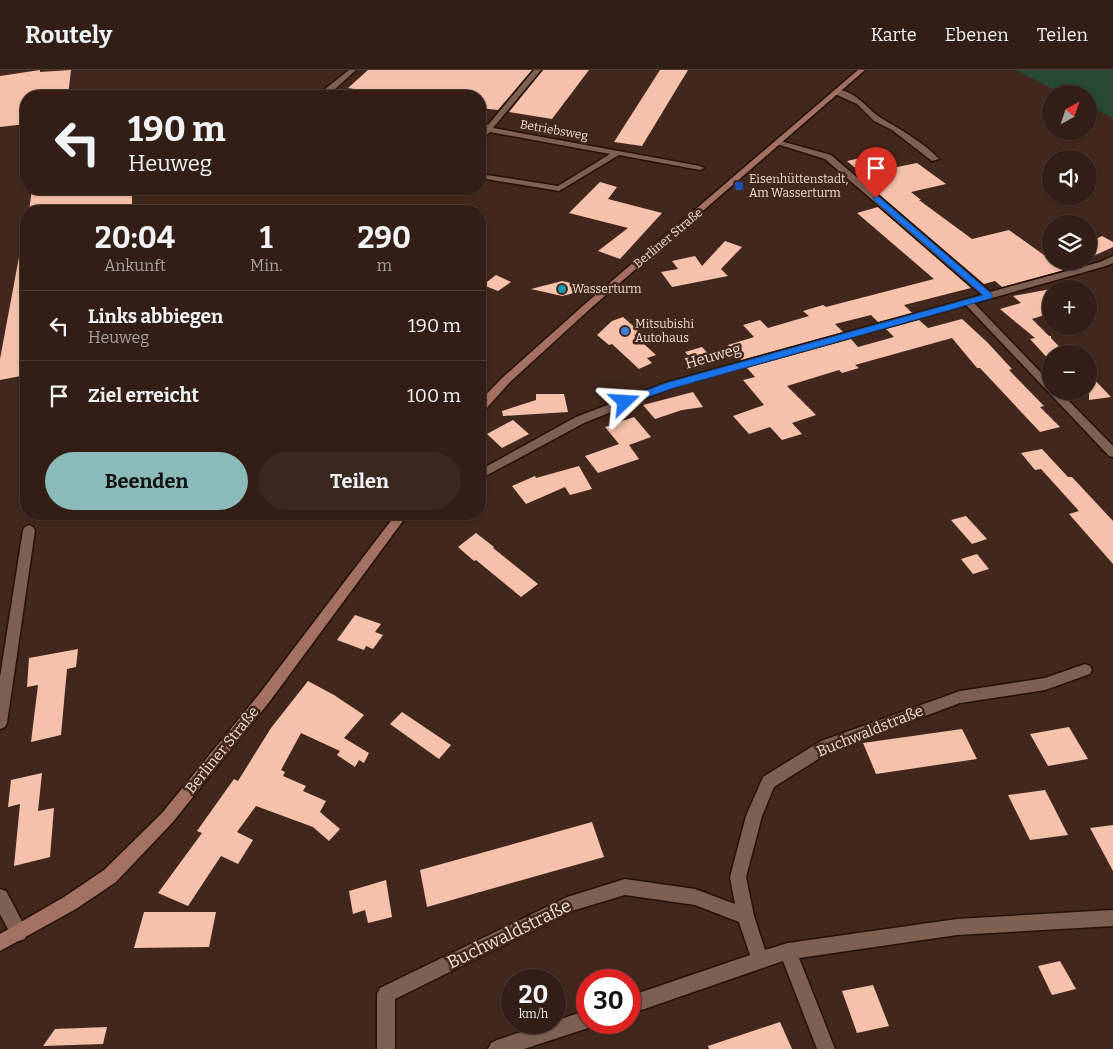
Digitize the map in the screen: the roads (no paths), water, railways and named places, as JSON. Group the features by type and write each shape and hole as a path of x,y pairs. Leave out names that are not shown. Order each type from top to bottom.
{"main road":[{"name":"Berliner Straße","path":"486,402 506,380 588,306 862,70"},
{"name":"Berliner Straße","path":"0,943 70,903 110,876 167,818 265,696 400,520"}],"street":[{"path":"329,90 353,70"},
{"name":"Betriebsweg","path":"486,132 538,70"},
{"path":"838,92 860,102 877,119 895,128 935,159"},
{"name":"Betriebsweg","path":"488,130 700,168"},
{"path":"780,142 828,157 989,296"},
{"path":"486,177 559,188 617,153"},
{"name":"Heuweg","path":"486,472 580,420 669,385 968,302 1113,259"},
{"path":"968,302 1042,380"},
{"path":"1062,400 1113,453"},
{"path":"0,723 29,530"},
{"name":"Buchwaldstraße","path":"760,961 746,916 738,877 754,816 768,782 826,746 960,697 1045,684 1085,670"},
{"name":"Buchwaldstraße","path":"386,1049 386,994 573,902 625,887 695,897 746,916"},
{"path":"0,897 19,933"},
{"path":"641,1001 788,952 957,928 1113,918"},
{"path":"788,952 826,1049"},
{"path":"496,1049 576,1023"}],"place":[{"name":"Eisenhüttenstadt, Am Wasserturm","path":"739,186"},
{"name":"Wasserturm","path":"562,289"},
{"name":"Mitsubishi Autohaus","path":"625,331"}]}
